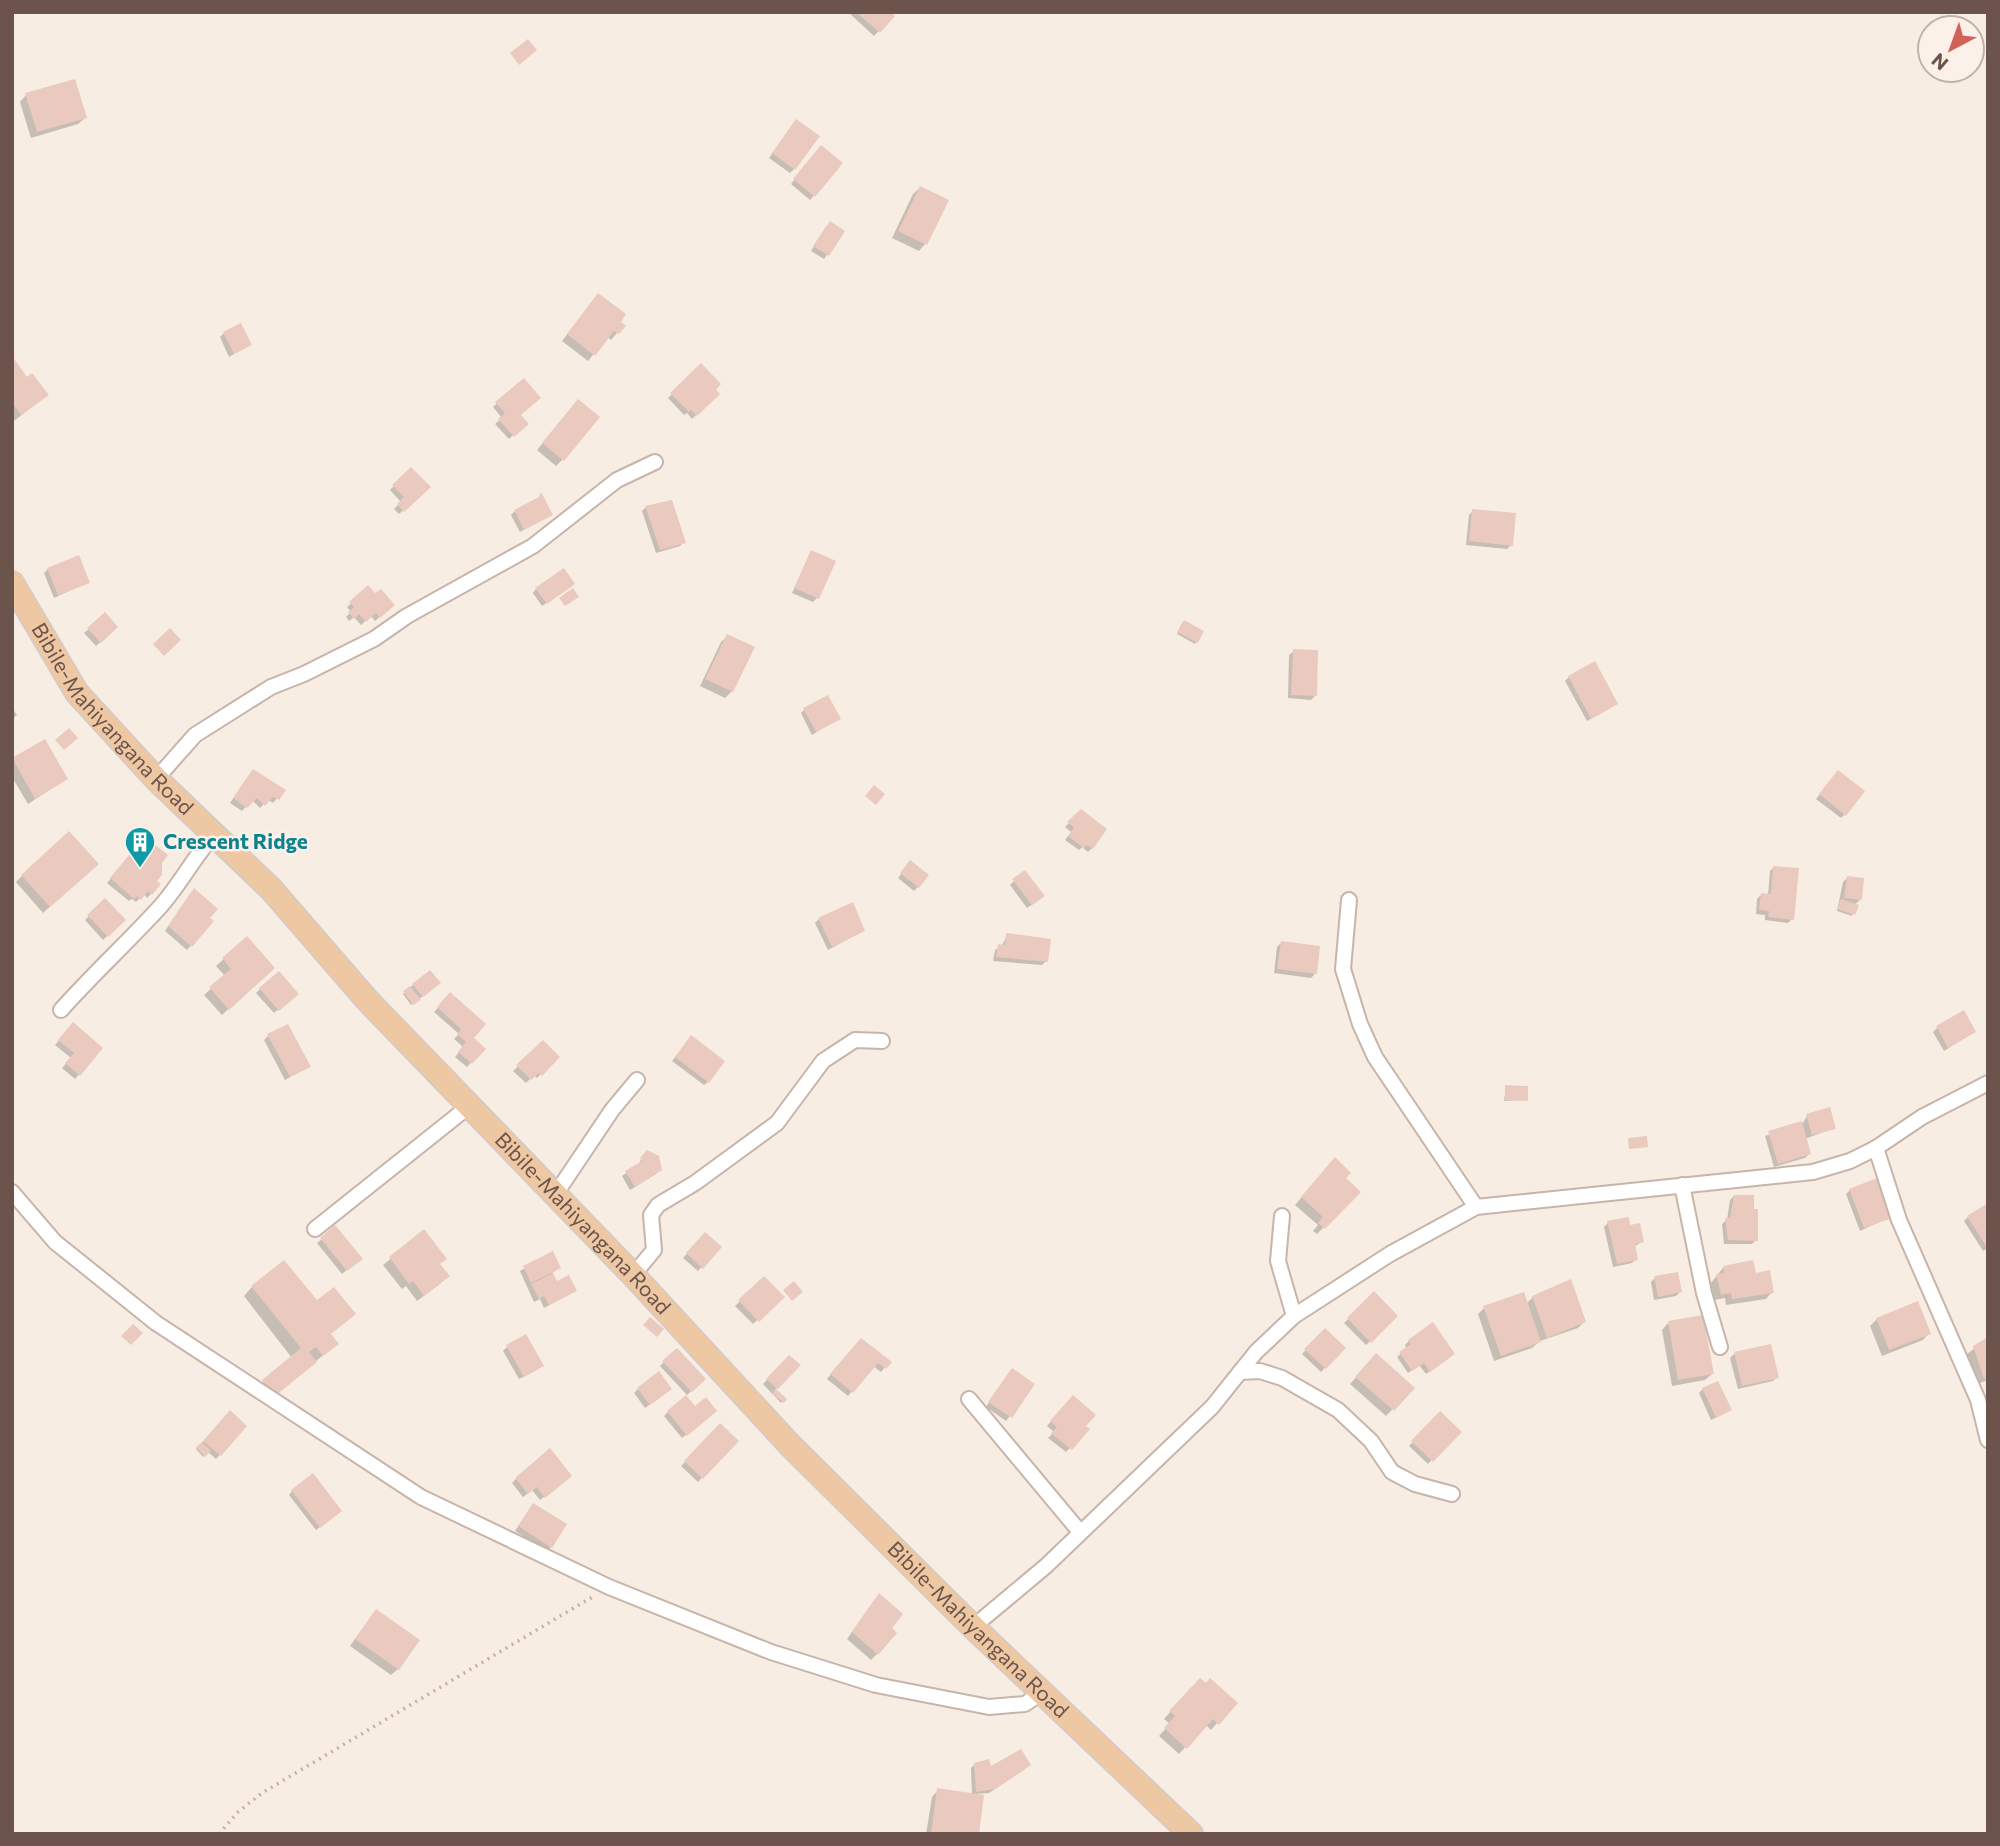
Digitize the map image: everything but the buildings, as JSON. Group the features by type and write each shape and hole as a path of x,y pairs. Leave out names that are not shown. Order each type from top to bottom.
{"main road":[{"name":"Bibile-Mahiyangana Road","path":"12,583 77,693 156,779 271,889 368,1001 633,1275 789,1444 973,1627 1189,1833"}],"street":[{"path":"156,779 195,735 271,687 374,639 407,616 533,546 617,480 655,462"},
{"path":"61,1010 166,899 214,835"},
{"path":"1349,900 1343,969 1360,1024 1387,1077 1476,1207"},
{"path":"633,1275 654,1250 651,1214 658,1205 695,1183 777,1123 823,1061 855,1040 882,1041"},
{"path":"555,1195 597,1132 637,1080"},
{"path":"973,1627 1011,1597 1212,1407 1240,1372 1294,1316 1390,1254 1476,1207 1813,1172 1850,1161 1876,1148 1922,1117 1985,1084 1988,1100"},
{"path":"315,1229 468,1107"},
{"path":"1876,1148 1899,1220 1978,1400 1988,1440"},
{"path":"1682,1185 1704,1293 1720,1347"},
{"path":"12,1192 55,1242 168,1331 421,1497 609,1587 771,1652 876,1685 989,1707 1025,1704 1042,1692"},
{"path":"1282,1216 1278,1261 1294,1316"},
{"path":"1240,1372 1260,1371 1282,1378 1338,1410 1371,1441 1392,1472 1415,1484 1452,1493"},
{"path":"969,1399 1080,1532"}],"path":[{"path":"219,1834 238,1812 262,1793 609,1587"}],"place":[{"name":"Crescent Ridge","path":"140,869"}]}
